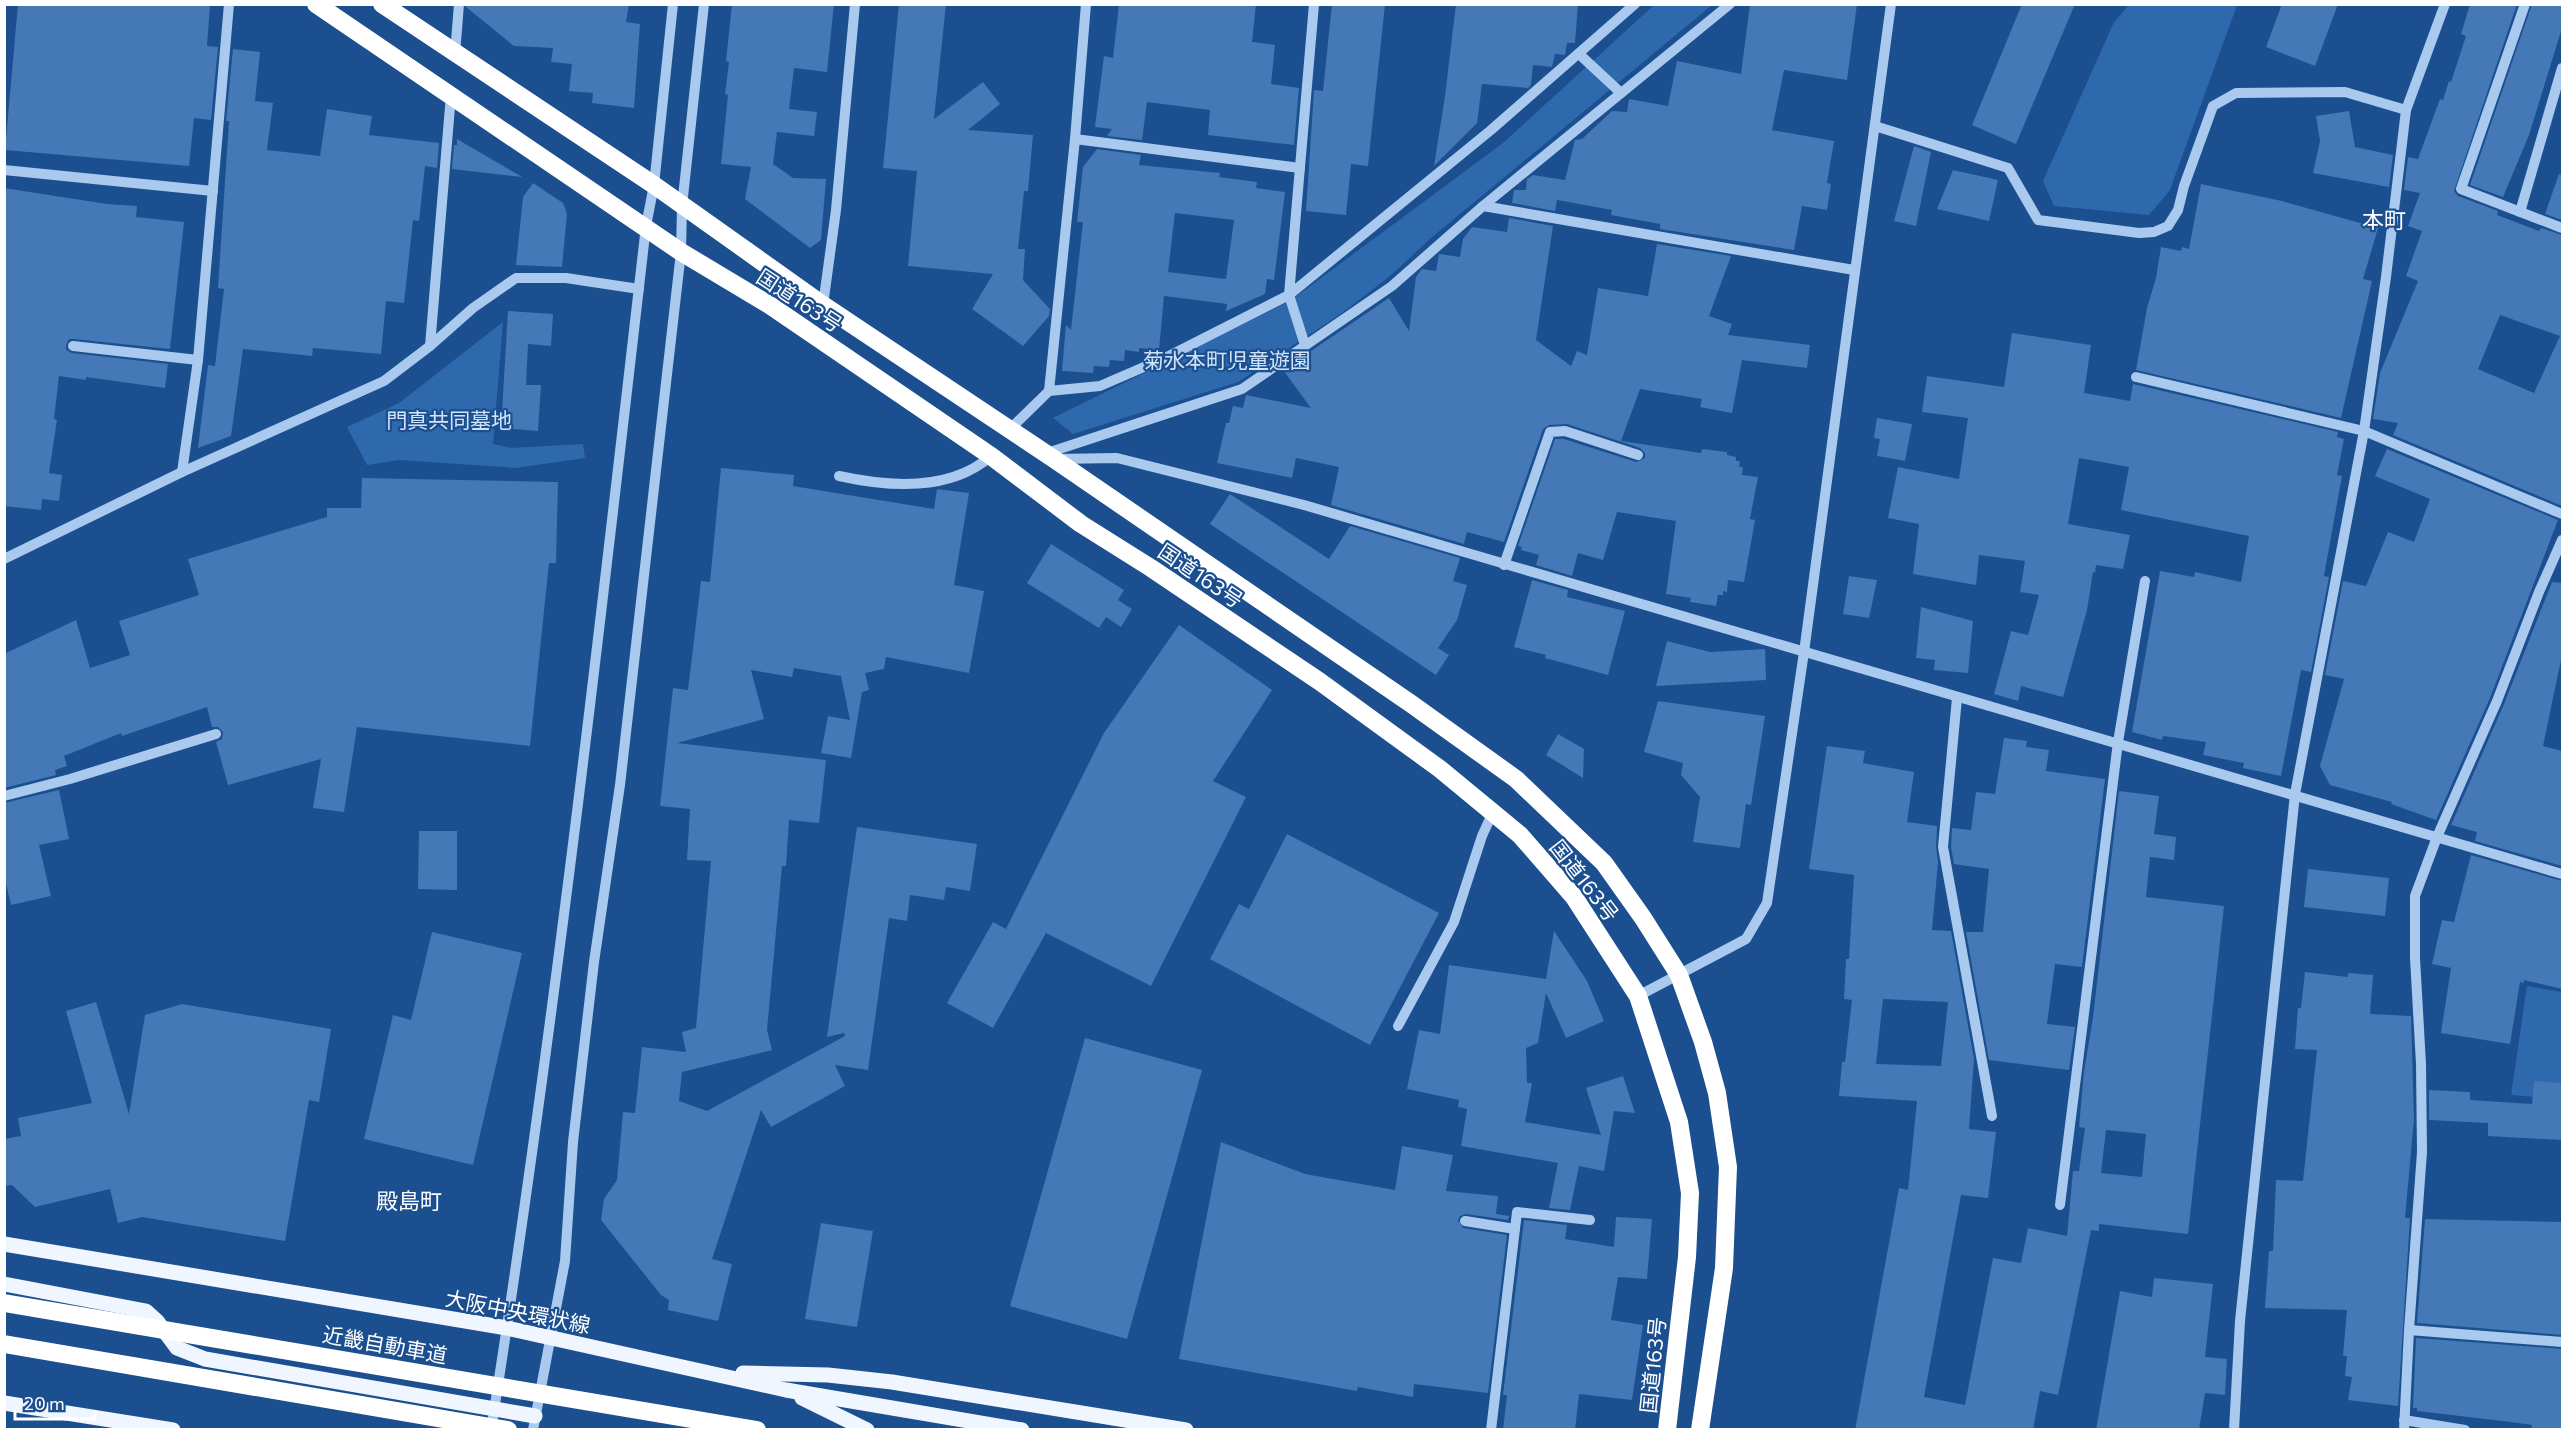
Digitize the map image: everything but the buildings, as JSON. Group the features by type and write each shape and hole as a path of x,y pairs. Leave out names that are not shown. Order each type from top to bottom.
{"highway":[{"name":"国道163号","path":"316,4 646,226 681,252 771,306 991,456 1081,524 1151,568 1319,681 1440,769 1520,835 1574,897 1638,996 1679,1122 1690,1192 1687,1257 1667,1430"},
{"name":"国道163号","path":"382,4 654,185 824,305 1410,702 1516,780 1604,863 1643,918 1679,975 1703,1042 1717,1093 1728,1167 1724,1268 1700,1430"},
{"name":"近畿自動車道","path":"4,1303 757,1430"},
{"path":"4,1344 508,1430"}],"main road":[{"name":"大阪中央環状線","path":"4,1244 507,1328 786,1390 1022,1430"},
{"path":"4,1284 146,1311 157,1321 177,1348 205,1359 495,1408 534,1423"},
{"path":"710,1372 828,1375 892,1382 1186,1430"},
{"path":"786,1390 867,1430"},
{"path":"1704,1399 1710,1430"},
{"path":"4,1403 173,1430"}],"street":[{"path":"182,472 198,360 229,4"},
{"path":"455,54 459,4"},
{"path":"491,1430 524,1217 574,823 588,738 646,226 654,185 673,4"},
{"path":"534,1423 565,1261 573,1142 594,962 620,785 681,252 682,206 704,4"},
{"path":"824,305 836,210 855,4"},
{"path":"1049,391 1075,139 1086,4"},
{"path":"1305,345 1289,295 1314,4"},
{"path":"1010,429 1049,391 1100,386 1167,357 1289,295 1491,130 1635,4"},
{"path":"1049,456 1242,389 1392,286 1483,206 1730,4"},
{"path":"1638,996 1746,939 1767,903 1804,652 1891,4"},
{"path":"2234,1430 2240,1321 2295,794 2364,431 2386,277 2406,110 2445,4"},
{"path":"2525,4 2461,189 2562,228"},
{"path":"1579,54 1622,93"},
{"path":"2520,212 2562,68"},
{"path":"1875,126 2008,168 2038,220 2139,233 2154,232 2168,226 2178,210 2184,186 2213,106 2236,93 2345,92 2406,110"},
{"path":"430,346 451,95"},
{"path":"1075,139 1300,168"},
{"path":"4,170 213,191"},
{"path":"1483,206 1854,270"},
{"path":"4,559 182,472 384,381 430,346 473,308 516,278 566,278 639,289"},
{"path":"73,346 198,360"},
{"path":"2136,377 2364,431 2562,514"},
{"path":"1504,565 1551,432 1565,430 1638,455"},
{"path":"839,476 875,483 933,482 970,472 991,456"},
{"path":"1049,456 1117,458 1304,505 2562,874"},
{"path":"2465,1430 2404,1425 2422,1152 2415,896 2562,540"},
{"path":"2060,1205 2118,742 2145,581"},
{"path":"1957,698 1943,847 1992,1116"},
{"path":"4,796 70,779 216,734"},
{"path":"1398,1026 1454,922 1482,836 1493,812"},
{"path":"1491,1430 1517,1212 1590,1220"},
{"path":"1466,1221 1515,1229"},
{"path":"2409,1330 2562,1342"}],"green space":[{"name":"菊水本町児童遊園","path":"1654,5 1712,5 1431,238 1390,276 1342,313 1238,382 1073,434 1053,418 1290,301 1503,143"},
{"path":"2129,5 2237,5 2170,190 2149,215 2054,206 2043,181 2114,22"},
{"name":"門真共同墓地","path":"503,322 493,444 511,448 583,444 585,458 516,468 399,460 367,465 347,427 399,403"},
{"path":"2527,986 2562,992 2562,1099 2511,1095"}],"district":[{"name":"本町","path":"2384,219"},
{"name":"殿島町","path":"409,1200"}]}
